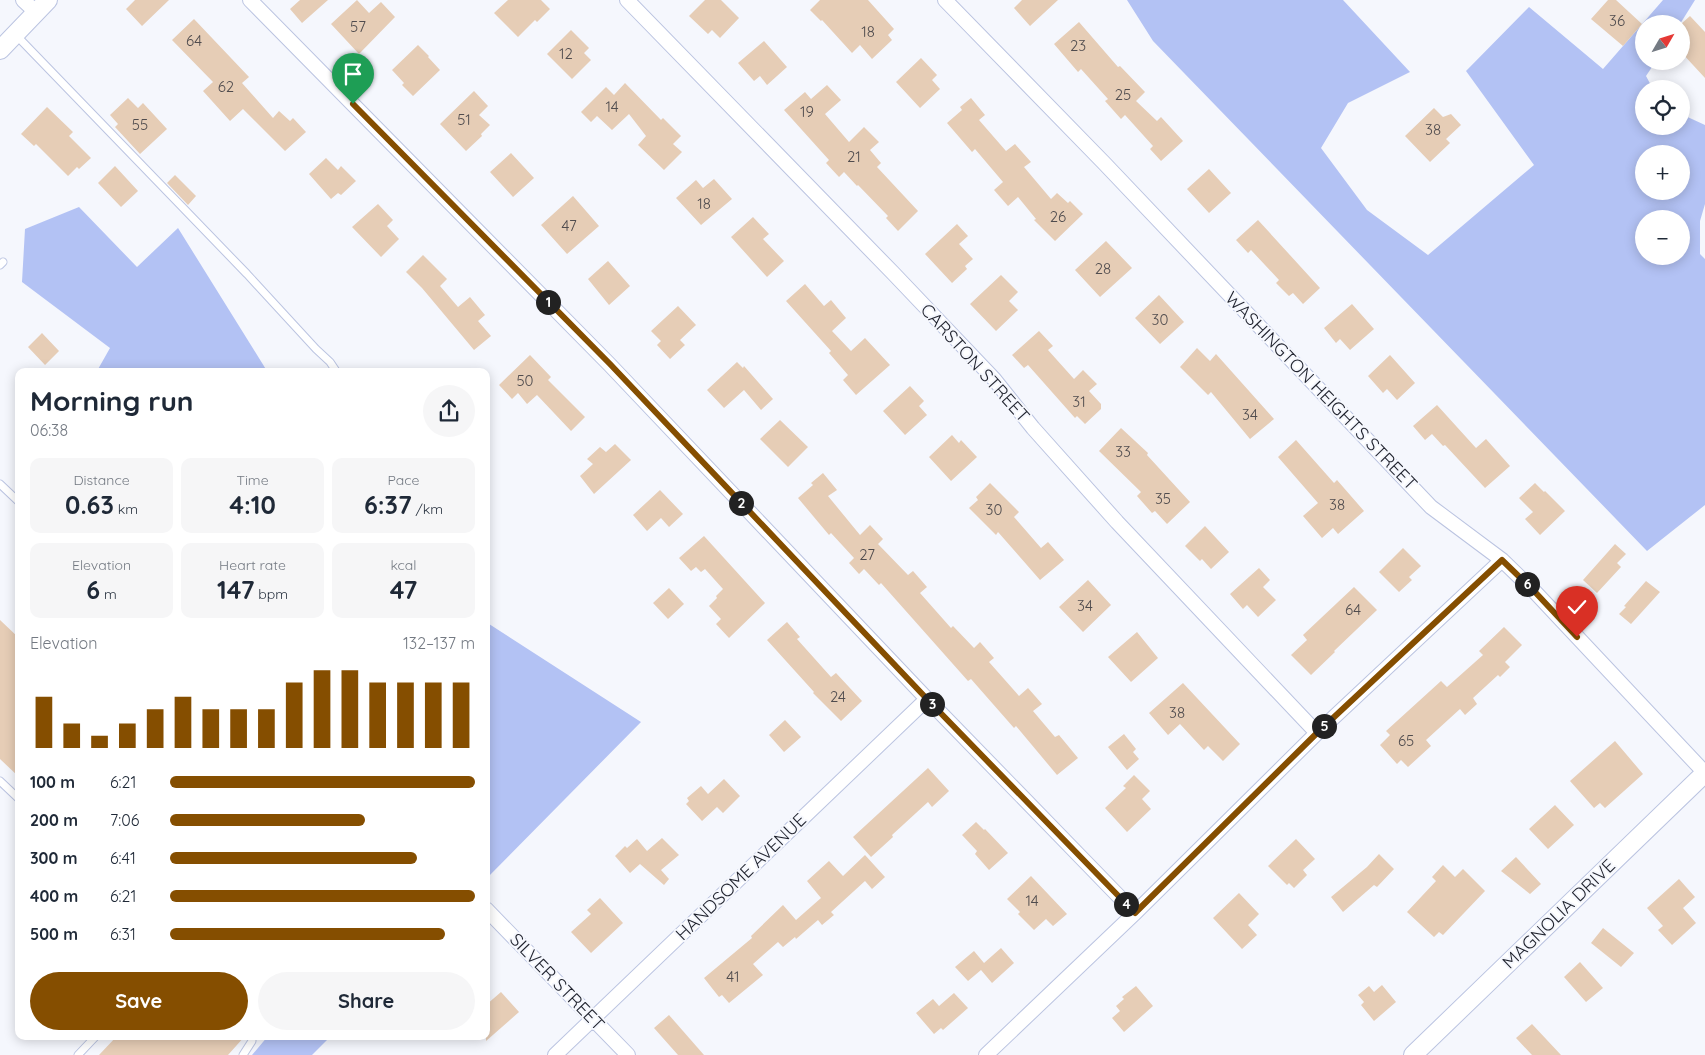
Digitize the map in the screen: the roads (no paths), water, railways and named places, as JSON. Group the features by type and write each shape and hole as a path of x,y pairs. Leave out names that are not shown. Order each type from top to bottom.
{"street":[{"path":"0,50 42,6 23,0"},
{"path":"250,0 610,364 927,699 1135,913"},
{"name":"CARSTON STREET","path":"627,0 994,379 1033,428 1117,522 1317,733"},
{"name":"WASHINGTON HEIGHTS STREET","path":"945,0 1105,164 1431,507 1502,560 1535,592 1705,773"},
{"path":"986,1055 1135,913 1317,733 1502,560"},
{"name":"HANDSOME AVENUE","path":"555,1055 927,699"},
{"name":"MAGNOLIA DRIVE","path":"1413,1055 1705,773"},
{"name":"SILVER STREET","path":"490,913 628,1055"}],"lane":[{"path":"15,34 248,274 334,368"},
{"path":"0,484 15,498"},
{"path":"0,781 15,795"},
{"path":"78,1055 92,1040"},
{"path":"244,1055 252,1040"}]}
